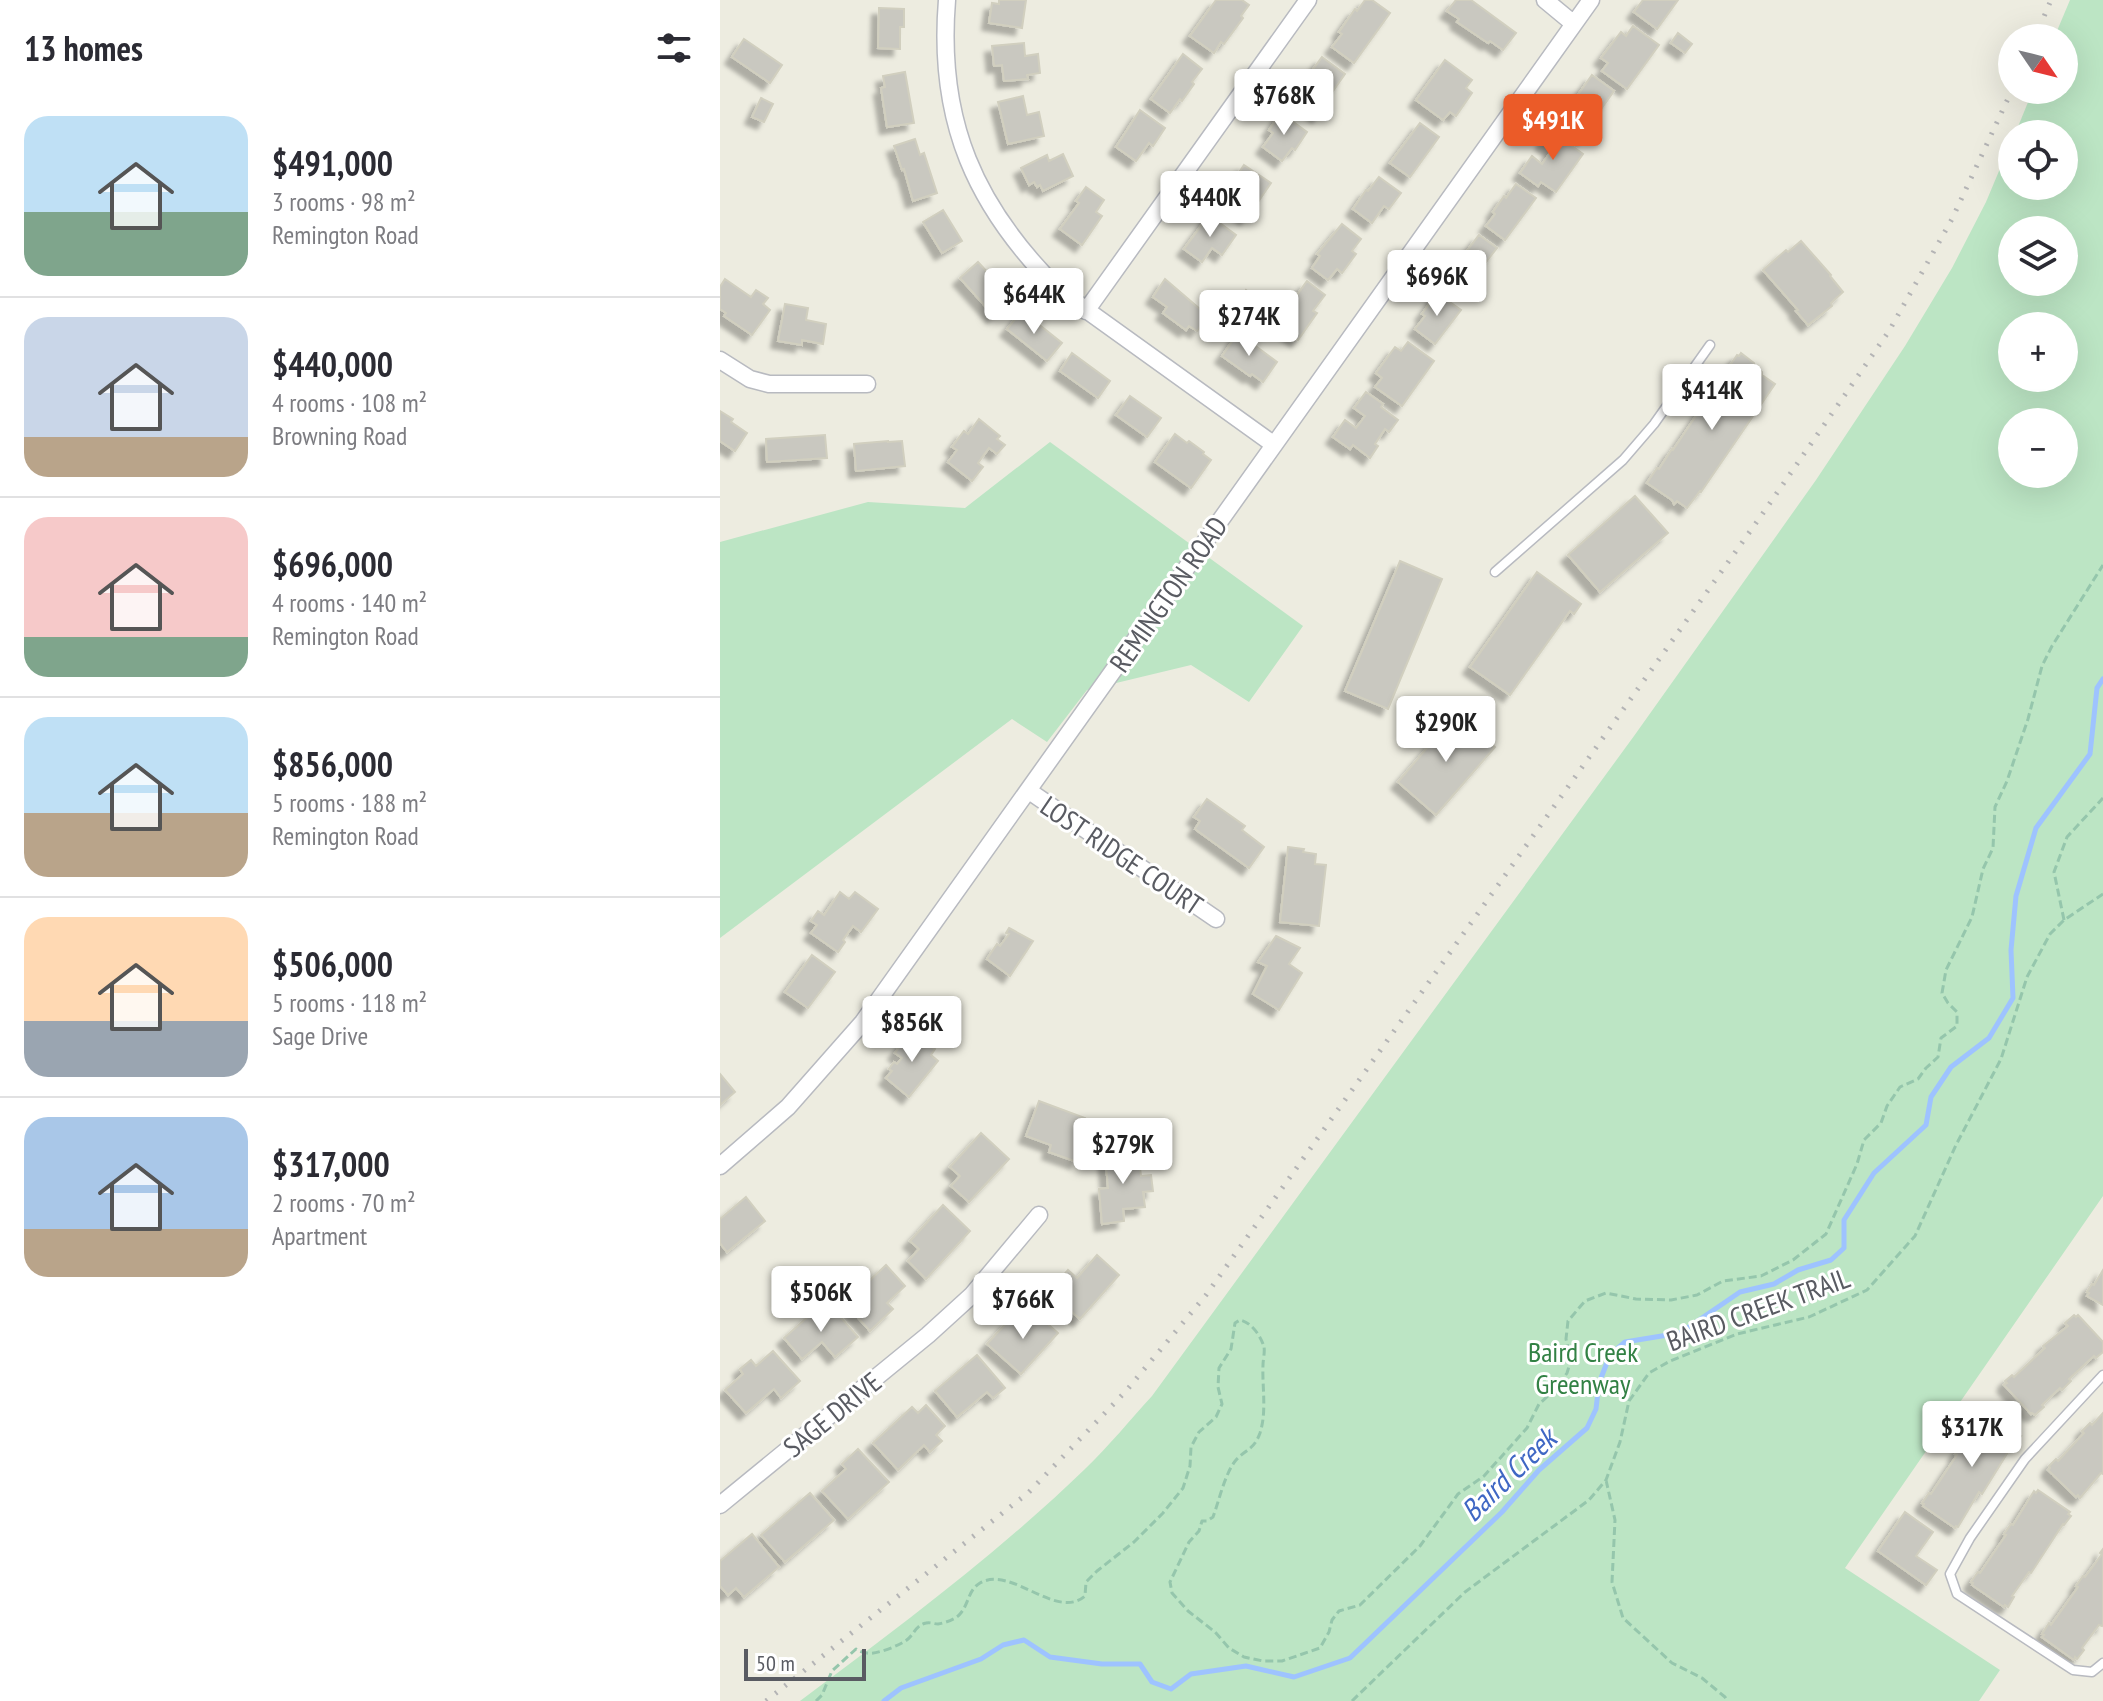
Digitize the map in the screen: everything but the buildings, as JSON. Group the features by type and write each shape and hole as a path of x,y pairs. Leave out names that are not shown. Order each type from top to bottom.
{"street":[{"path":"947,0 944,27 946,68 959,136 984,196 1005,230 1060,291 1273,444"},
{"path":"1086,311 1308,0"},
{"path":"1545,0 1574,24"},
{"name":"REMINGTON ROAD","path":"720,1166 788,1107 863,1022 1591,0"},
{"path":"720,360 750,379 769,384 867,384"},
{"name":"LOST RIDGE COURT","path":"1029,791 1216,919"},
{"name":"SAGE DRIVE","path":"720,1505 928,1335 972,1295 1039,1215"}],"lane":[{"path":"1495,572 1623,460 1654,424 1710,345"},
{"path":"2103,1375 2025,1459 1970,1538 1950,1574 1957,1594 2073,1670 2092,1672 2103,1663"}],"path":[{"path":"816,1701 822,1695 832,1671 856,1649 870,1654 888,1649 908,1639 917,1627 926,1623 939,1624 958,1616 968,1603 971,1591 981,1582 1011,1582 1062,1602 1079,1601 1085,1596 1086,1582 1134,1542 1183,1488 1190,1466 1191,1447 1199,1432 1216,1417 1222,1404 1218,1387 1219,1368 1231,1349 1235,1323 1240,1320 1246,1321 1256,1332 1264,1347 1264,1416 1259,1435 1252,1448 1236,1460 1213,1517 1202,1521 1170,1582 1172,1593 1188,1611 1215,1632 1229,1648 1244,1657 1282,1661 1320,1648 1339,1611 1360,1605 1420,1546 1458,1494 1484,1476 1527,1428 1539,1404 1557,1388 1567,1373 1571,1360 1566,1339 1568,1321 1585,1301 1606,1293 1636,1299 1671,1300 1697,1295 1723,1281 1761,1276 1793,1260 1826,1234 1857,1164 1864,1140 1881,1123 1887,1106 1900,1087 1918,1079 1938,1057 1941,1038 1957,1026 1957,1012 1942,993 1946,970 1972,917 1983,869 1993,848 1995,807 2028,719 2042,666 2103,565"},
{"path":"2064,920 2054,872 2067,837 2103,798"},
{"name":"BAIRD CREEK TRAIL","path":"1352,1701 1465,1592 1589,1500 1606,1480 1620,1442 1629,1401 1649,1373 1670,1361 1737,1334 1809,1317 1867,1290 1915,1236 1956,1145 2001,1059 2027,977 2050,934 2064,920 2103,894"},
{"path":"1606,1480 1615,1520 1612,1582 1623,1618 1672,1663 1702,1678 1727,1701"}],"green space":[{"name":"Baird Creek Greenway","path":"2070,0 2103,0 2103,1196 1845,1568 2000,1670 1979,1701 800,1701 910,1618 1017,1531 1094,1460 1152,1396 1634,736 1816,480 1905,346 1952,268 1998,173 1998,200 2078,200 2078,120 2021,120 2027,104 2078,104 2078,24 2060,24"},
{"path":"1050,442 1303,626 1249,702 1191,665 1087,690 1047,742 1012,719 720,938 720,542 868,502 965,508"}],"waterway":[{"name":"Baird Creek","path":"884,1701 901,1688 981,1659 1003,1645 1024,1640 1050,1657 1102,1664 1140,1664 1152,1682 1171,1689 1191,1674 1246,1666 1294,1677 1350,1658 1502,1512 1539,1470 1587,1428 1596,1409 1599,1383 1610,1355 1625,1342 1680,1333 1740,1292 1774,1284 1798,1270 1831,1260 1844,1248 1844,1220 1874,1173 1926,1125 1931,1097 1951,1067 1989,1038 2013,998 2011,950 2016,896 2036,828 2090,754 2097,688 2103,679"}],"railway":[{"path":"2041,24 2051,0"},
{"path":"766,1701 1029,1492 1126,1391 1206,1295 1761,516 1889,331 1952,219 2005,104"}]}
